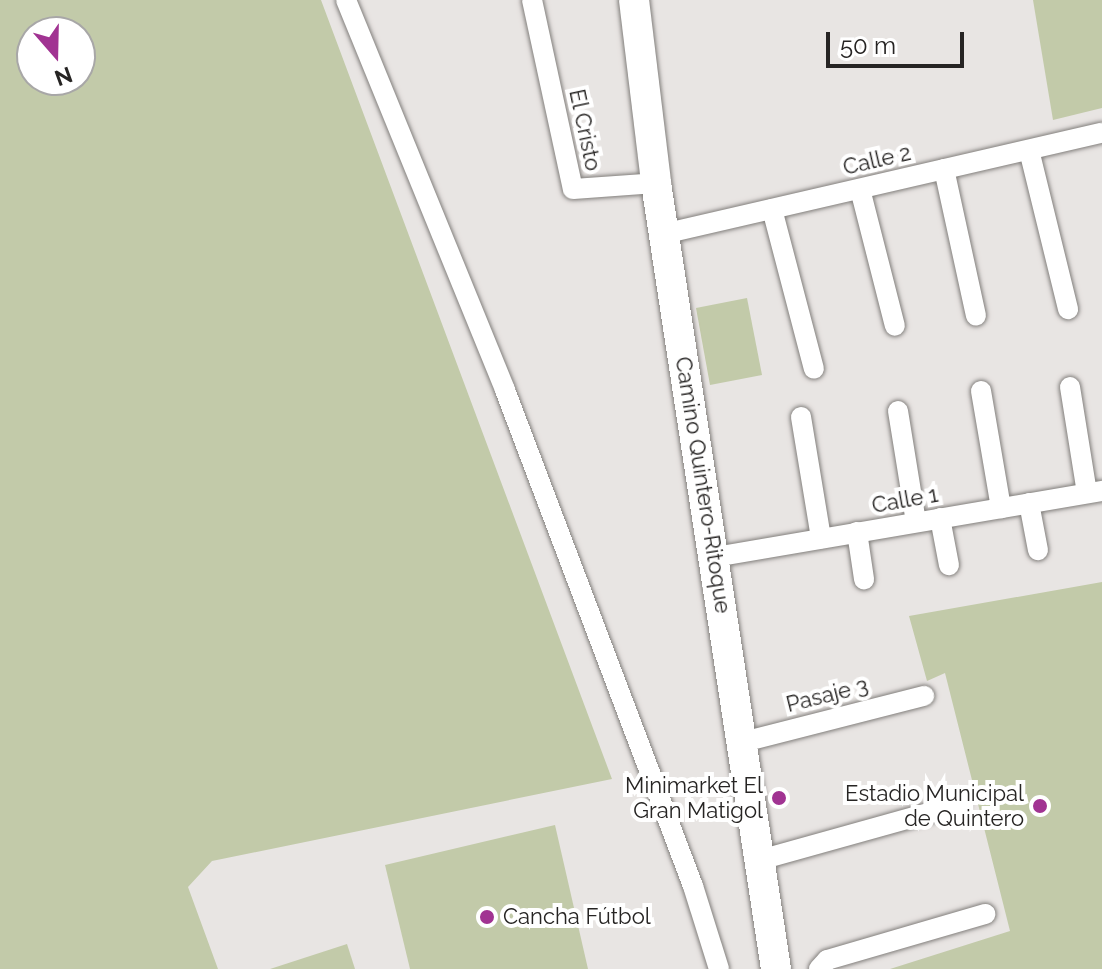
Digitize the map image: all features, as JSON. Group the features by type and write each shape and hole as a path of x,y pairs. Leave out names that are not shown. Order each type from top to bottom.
{"main road":[{"name":"Camino Quintero-Ritoque","path":"634,0 663,234 776,969"}],"street":[{"path":"346,0 510,405 693,886 719,969"},
{"name":"El Cristo","path":"532,0 573,189 656,183"},
{"name":"Calle 2","path":"663,234 1102,133"},
{"path":"1029,150 1068,309"},
{"path":"944,169 976,316"},
{"path":"860,189 895,326"},
{"path":"772,209 814,369"},
{"path":"1070,387 1094,492"},
{"path":"981,391 1001,508"},
{"path":"898,411 916,522"},
{"path":"801,417 821,538"},
{"name":"Calle 1","path":"715,557 1094,492"},
{"path":"1029,503 1038,550"},
{"path":"940,518 949,565"},
{"path":"857,532 864,579"},
{"name":"Pasaje 3","path":"743,742 924,696"},
{"path":"760,860 960,804"},
{"path":"819,969 827,960 985,914"}],"green space":[{"path":"0,0 321,0 612,779 212,861 188,887 218,969 0,969"},
{"path":"1033,0 1102,0 1102,108 1053,120"},
{"path":"747,298 762,375 710,385 696,308"},
{"name":"Estadio Municipal de Quintero","path":"1102,582 1102,969 890,969 1010,931 945,673 927,681 909,616"},
{"name":"Cancha Fútbol","path":"555,825 588,969 410,969 385,865"},
{"path":"347,944 355,969 270,969"}],"place":[{"name":"Minimarket El Gran Matigol","path":"779,798"},
{"name":"Estadio Municipal de Quintero","path":"1040,806"},
{"name":"Cancha Fútbol","path":"487,917"}]}
